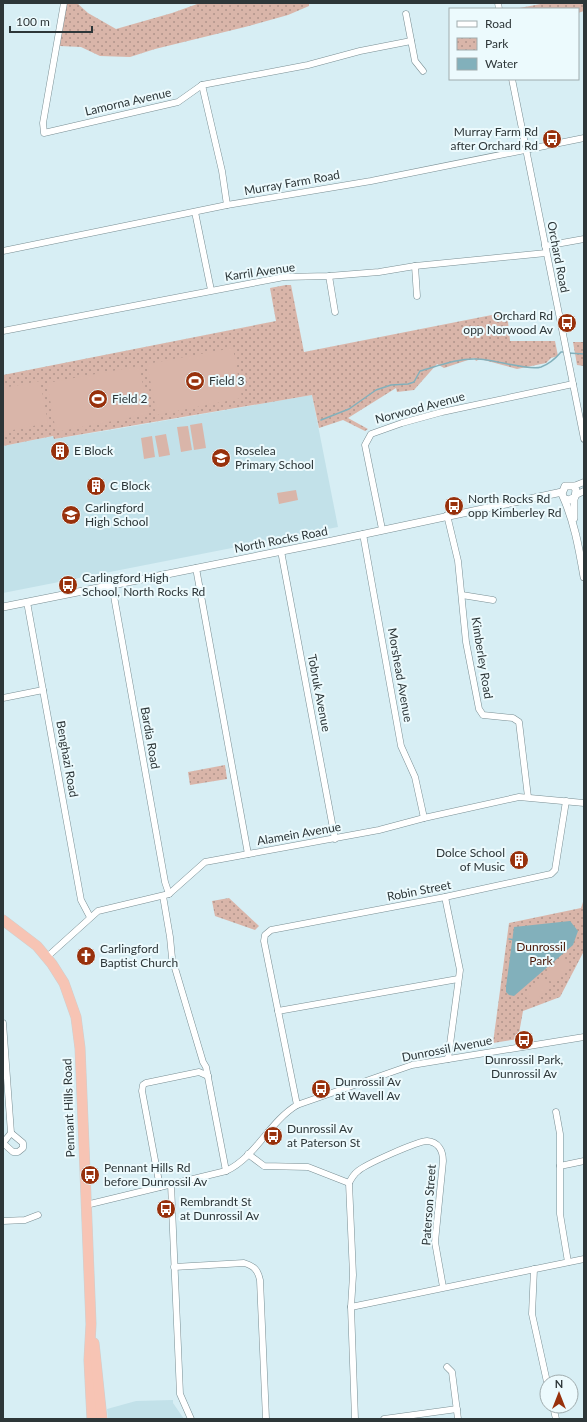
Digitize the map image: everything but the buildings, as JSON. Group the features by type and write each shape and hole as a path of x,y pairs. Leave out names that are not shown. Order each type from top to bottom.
{"highway":[{"name":"Pennant Hills Road","path":"3,920 30,940 47,957 64,983 76,1017 80,1059 91,1324 89,1360 92,1419"},
{"name":"Pennant Hills Road","path":"91,1324 97,1358 102,1419"}],"street":[{"name":"Lamorna Avenue","path":"64,3 43,123 44,133 178,102 202,85 308,65 360,50 411,41"},
{"path":"406,14 415,61 423,71"},
{"name":"Orchard Road","path":"512,80 584,439"},
{"path":"202,85 222,170 227,205"},
{"name":"Murray Farm Road","path":"3,251 227,205 371,181 584,138"},
{"path":"195,212 211,290"},
{"path":"545,246 584,239"},
{"name":"Karril Avenue","path":"3,331 284,277 329,276 379,272 415,266 546,253"},
{"path":"415,266 417,296"},
{"path":"329,276 335,312"},
{"name":"Norwood Avenue","path":"382,529 365,445 370,434 442,412 573,384"},
{"path":"584,482 574,486 567,485 562,492 574,522 584,577"},
{"path":"574,486 576,490 574,522"},
{"path":"566,499 569,500 584,491"},
{"name":"North Rocks Road","path":"3,606 281,551 562,492"},
{"name":"Kimberley Road","path":"447,515 458,560 466,645 479,709 483,715 513,718 519,722 528,797"},
{"name":"Morshead Avenue","path":"363,534 401,746 415,777 424,818"},
{"name":"Tobruk Avenue","path":"281,551 335,839"},
{"path":"196,568 248,854"},
{"name":"Bardia Road","path":"112,585 165,882 169,894"},
{"path":"462,595 493,600"},
{"name":"Benghazi Road","path":"27,602 81,900 90,918"},
{"path":"3,698 43,690"},
{"name":"Alamein Avenue","path":"47,957 103,908 169,894 205,862 379,830 424,818 519,797 584,803"},
{"name":"Robin Street","path":"278,1011 264,941 265,935 271,930 445,897 551,874 555,870 566,801"},
{"path":"163,896 172,958 197,1043 206,1067 226,1171"},
{"path":"445,897 460,970 448,1059"},
{"path":"297,1105 278,1011 458,979"},
{"path":"3,1023 5,1070 11,1133 3,1143 13,1152 18,1152 22,1148 23,1143 11,1133"},
{"name":"Dunrossil Avenue","path":"86,1205 226,1171 238,1164 284,1115 297,1105 412,1065 584,1036"},
{"path":"160,1187 142,1092 143,1085 146,1083 199,1072 208,1076"},
{"path":"556,1112 560,1134 560,1214 568,1262"},
{"name":"Paterson Street","path":"349,1183 360,1170 416,1144 426,1141 439,1146 443,1161 435,1242 443,1287"},
{"path":"248,1154 264,1166 308,1167 349,1183 353,1275 351,1307 355,1419"},
{"path":"560,1166 584,1161"},
{"path":"171,1184 180,1394 191,1419"},
{"path":"3,1221 25,1220 38,1215"},
{"path":"351,1307 584,1259"},
{"path":"174,1267 244,1263 251,1265 257,1271 260,1280 266,1419"},
{"path":"534,1269 532,1314 545,1374"},
{"path":"447,1367 452,1372 458,1419"},
{"path":"384,1419 457,1409"}],"shaded area":[{"name":"Roselea Primary School","path":"312,395 338,527 3,593 3,446 54,436 54,439 111,430"},
{"path":"173,1400 173,1403 184,1419 108,1419 107,1409 136,1401"}],"green space":[{"path":"67,3 77,3 88,13 116,29 172,13 200,3 309,3 309,6 288,15 155,49 130,57 100,56 81,47 60,46 61,28"},
{"path":"546,3 584,3 584,11 579,13 579,8 519,8"},
{"path":"291,285 304,352 507,312 510,341 555,341 558,356 551,358 546,363 517,369 480,359 476,361 474,358 444,368 437,364 414,390 397,392 396,388 348,418 368,429 365,431 343,420 319,428 312,395 54,439 53,436 3,446 3,375 276,321 270,288"},
{"path":"573,342 584,342 584,366 577,365"},
{"name":"Field 3","path":"233,348 242,398 157,415 147,364"},
{"name":"Field 2","path":"139,366 149,414 56,432 47,383"},
{"path":"40,381 48,423 3,432 3,388"},
{"path":"202,423 206,448 194,450 190,425"},
{"path":"188,426 192,450 181,452 177,427"},
{"path":"166,434 170,455 159,457 155,436"},
{"path":"152,436 155,457 144,459 141,438"},
{"path":"296,490 298,500 279,504 277,493"},
{"path":"225,765 227,779 190,785 188,772"},
{"path":"229,898 259,926 255,930 215,916 212,901"},
{"name":"Dunrossil Park","path":"584,899 584,951 560,997 523,1011 518,1039 493,1043 509,923 581,908"},
{"path":"563,958 571,967 553,984 545,975"},
{"path":"542,977 550,987 532,1003 523,994"}],"water":[{"path":"570,921 578,931 573,945 514,996 509,995 506,992 506,987 514,927"}],"waterway":[{"path":"321,420 349,409 376,390 391,385 408,384 414,382 420,371 455,361 477,359 535,368 547,364 555,359 561,352 564,352"},
{"path":"568,353 584,354"},
{"path":"509,939 515,940"}],"place":[{"name":"Murray Farm Rd after Orchard Rd","path":"552,139"},
{"name":"Orchard Rd opp Norwood Av","path":"567,323"},
{"name":"Field 3","path":"195,381"},
{"name":"Field 2","path":"98,399"},
{"name":"E Block","path":"60,451"},
{"name":"Roselea Primary School","path":"221,458"},
{"name":"C Block","path":"96,486"},
{"name":"North Rocks Rd opp Kimberley Rd","path":"454,506"},
{"name":"Carlingford High School","path":"71,515"},
{"name":"Carlingford High School, North Rocks Rd","path":"68,585"},
{"name":"Dolce School of Music","path":"519,860"},
{"name":"Carlingford Baptist Church","path":"86,956"},
{"name":"Dunrossil Park, Dunrossil Av","path":"524,1040"},
{"name":"Dunrossil Av at Wavell Av","path":"321,1089"},
{"name":"Dunrossil Av at Paterson St","path":"273,1136"},
{"name":"Pennant Hills Rd before Dunrossil Av","path":"90,1175"},
{"name":"Rembrandt St at Dunrossil Av","path":"166,1209"}]}
